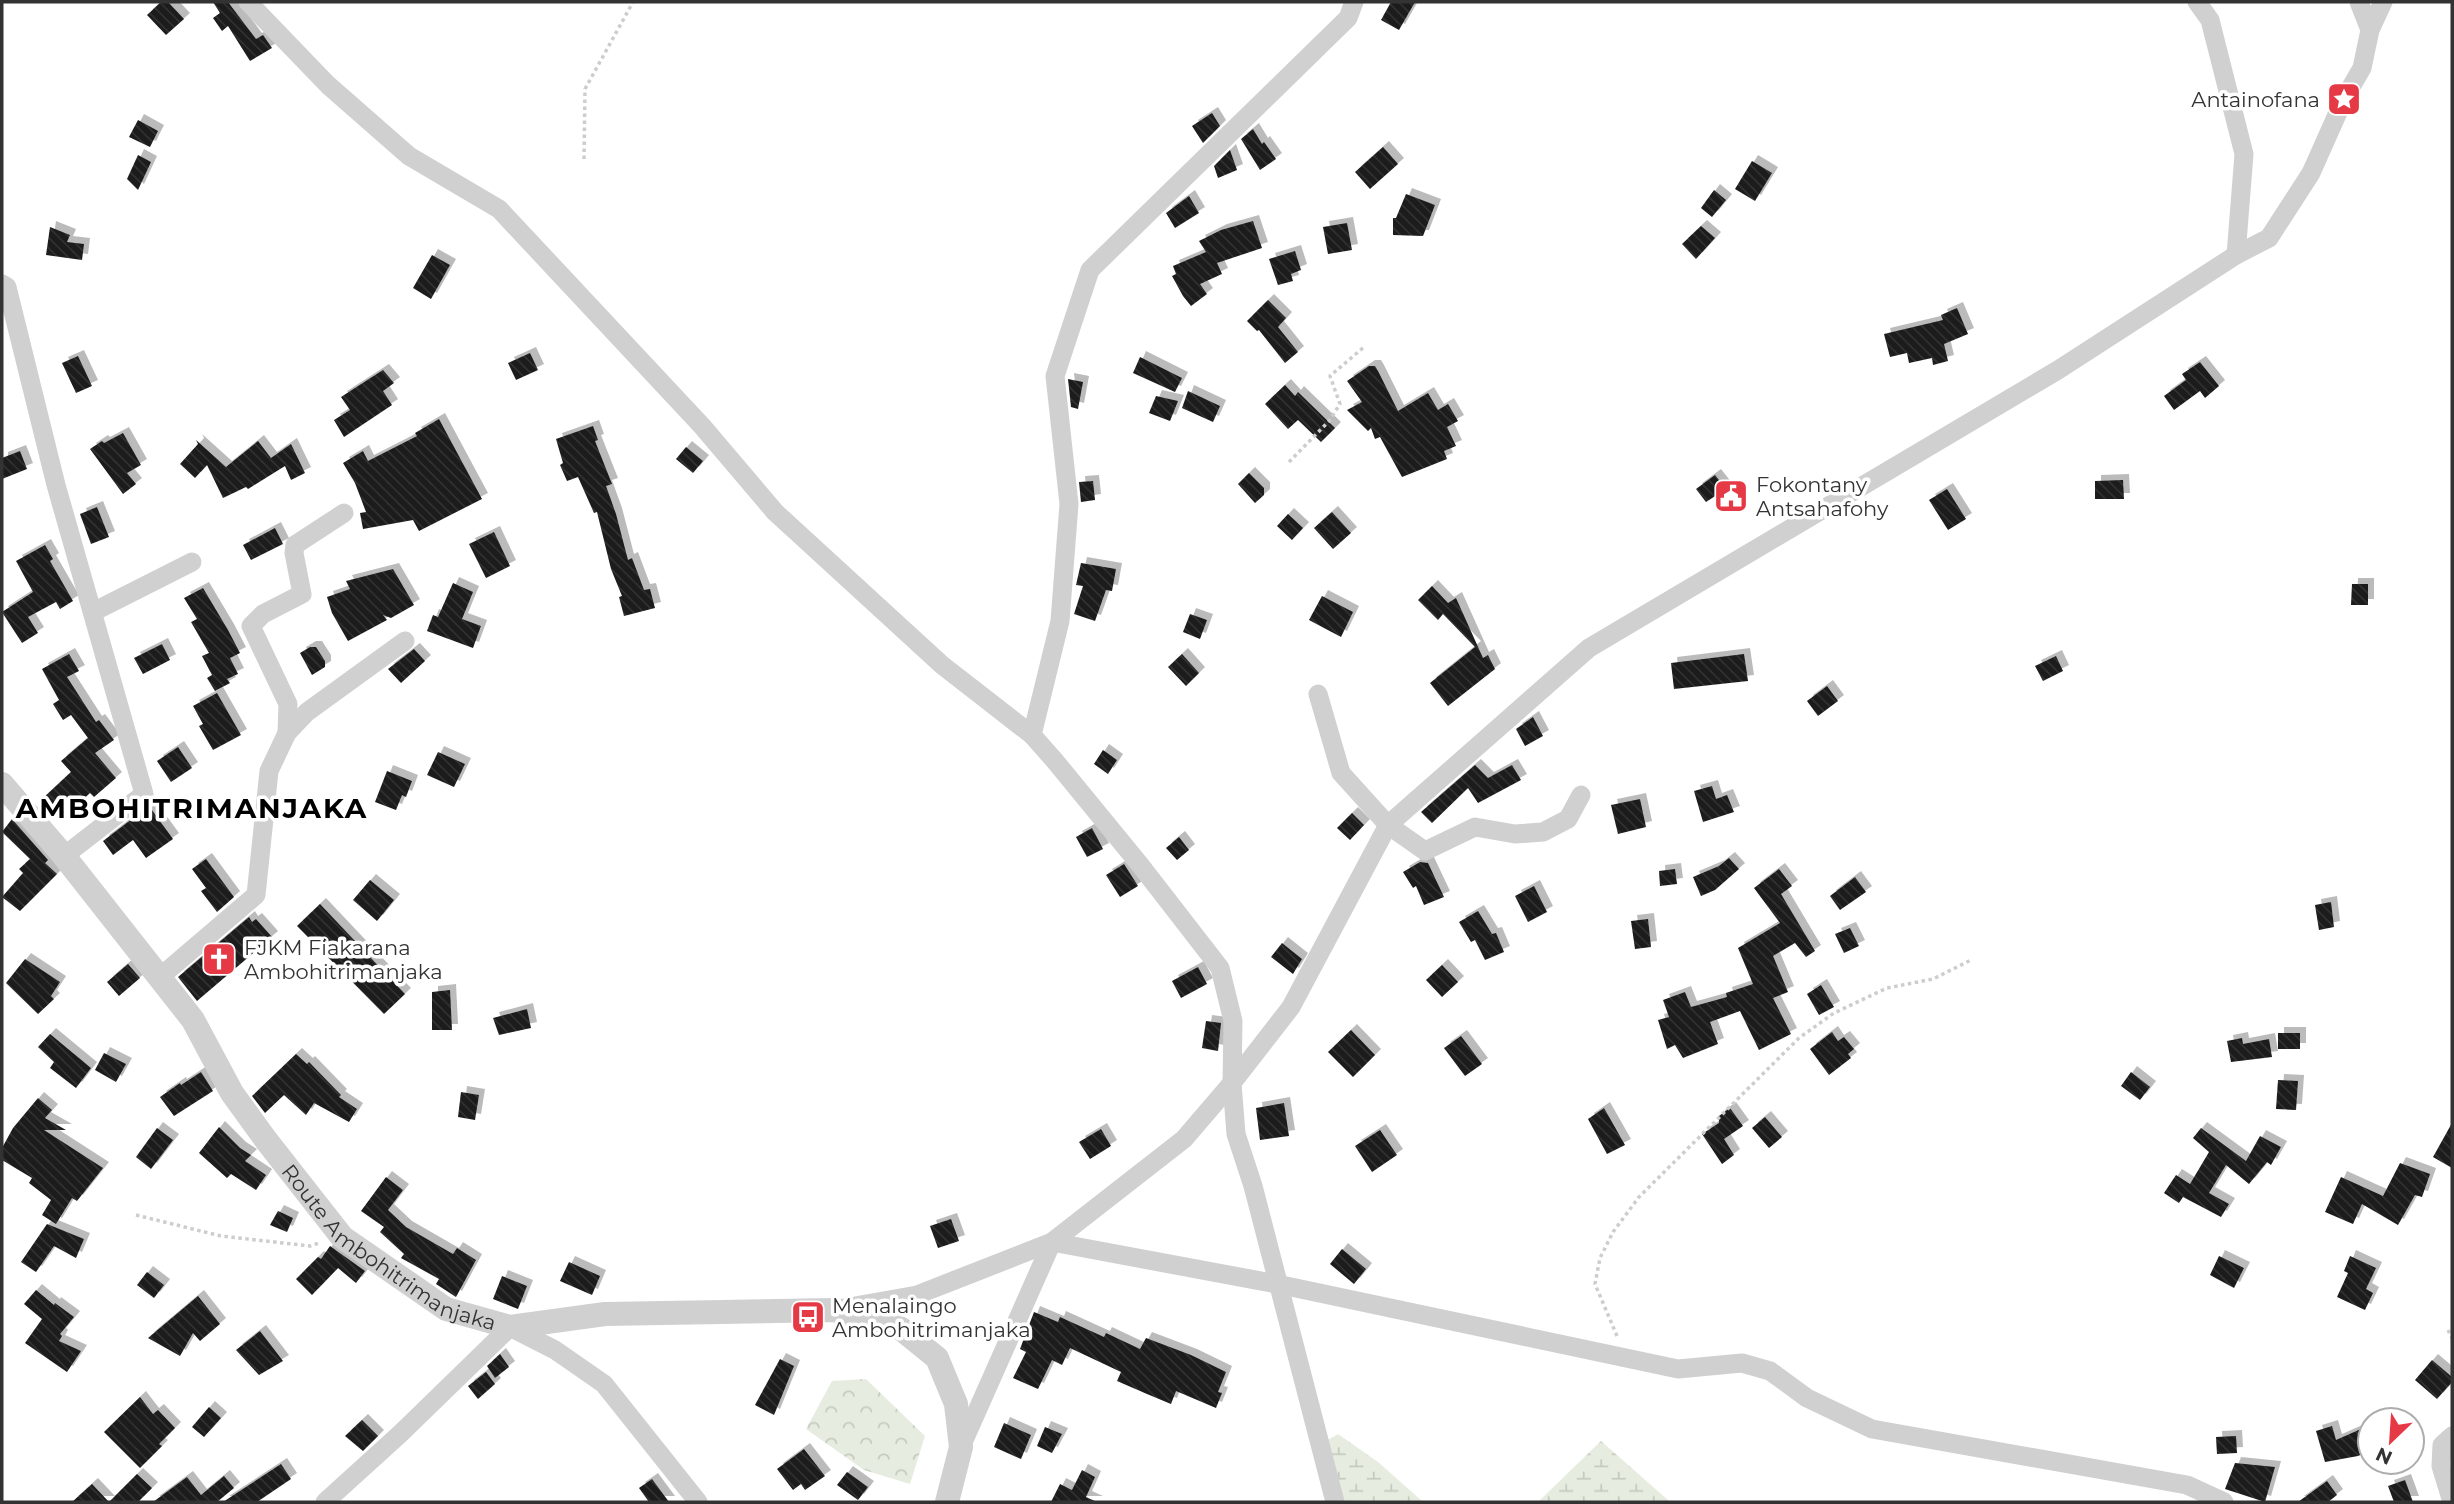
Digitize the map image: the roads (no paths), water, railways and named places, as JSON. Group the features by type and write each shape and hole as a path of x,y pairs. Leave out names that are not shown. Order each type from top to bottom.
{"street":[{"path":"248,2 328,85 409,156 499,209 702,426 775,512 942,665 1032,735 1141,866 1220,968 1233,1021 1232,1083 1236,1134 1253,1186 1335,1502"},
{"path":"1032,735 1059,621 1069,504 1055,376 1090,270 1348,18 1354,2"},
{"path":"2197,2 2210,20 2244,154 2236,255"},
{"path":"2359,2 2370,30"},
{"path":"833,1310 917,1295 1052,1242 1184,1139 1232,1083 1290,1007 1388,825 1589,648 2058,370 2236,255 2269,238 2311,173 2344,99 2362,68 2370,30 2383,2"},
{"path":"2,285 7,287 49,460 144,794 64,856"},
{"path":"287,733 288,704 251,625 263,614 302,594 294,553 295,545 344,513"},
{"path":"93,612 192,562"},
{"path":"160,977 256,895 269,771 287,733 307,712 405,641"},
{"path":"1318,694 1341,773 1388,825 1425,851 1475,827 1515,834 1543,831 1568,819 1581,795"},
{"name":"Route Ambohitrimanjaka","path":"2,785 64,856 193,1020 232,1093 342,1237 446,1309 510,1327 605,1314 833,1310 900,1328 937,1358 956,1404 961,1447 947,1502"},
{"path":"1052,1242 1278,1284 1626,1359 1678,1368 1742,1363 1770,1371 1807,1398 1872,1429 2187,1485 2224,1502"},
{"path":"961,1447 1052,1242"},
{"path":"325,1502 400,1434 510,1327 555,1350 604,1384 698,1502"},
{"path":"2452,1436 2442,1445 2441,1466 2452,1502"}],"place":[{"name":"Antainofana","path":"2344,99"},
{"name":"Fokontany Antsahafohy","path":"1731,496"},
{"name":"FJKM Fiakarana Ambohitrimanjaka","path":"219,959"},
{"name":"Menalaingo Ambohitrimanjaka","path":"808,1317"}],"district":[{"name":"AMBOHITRIMANJAKA","path":"192,808"}]}
